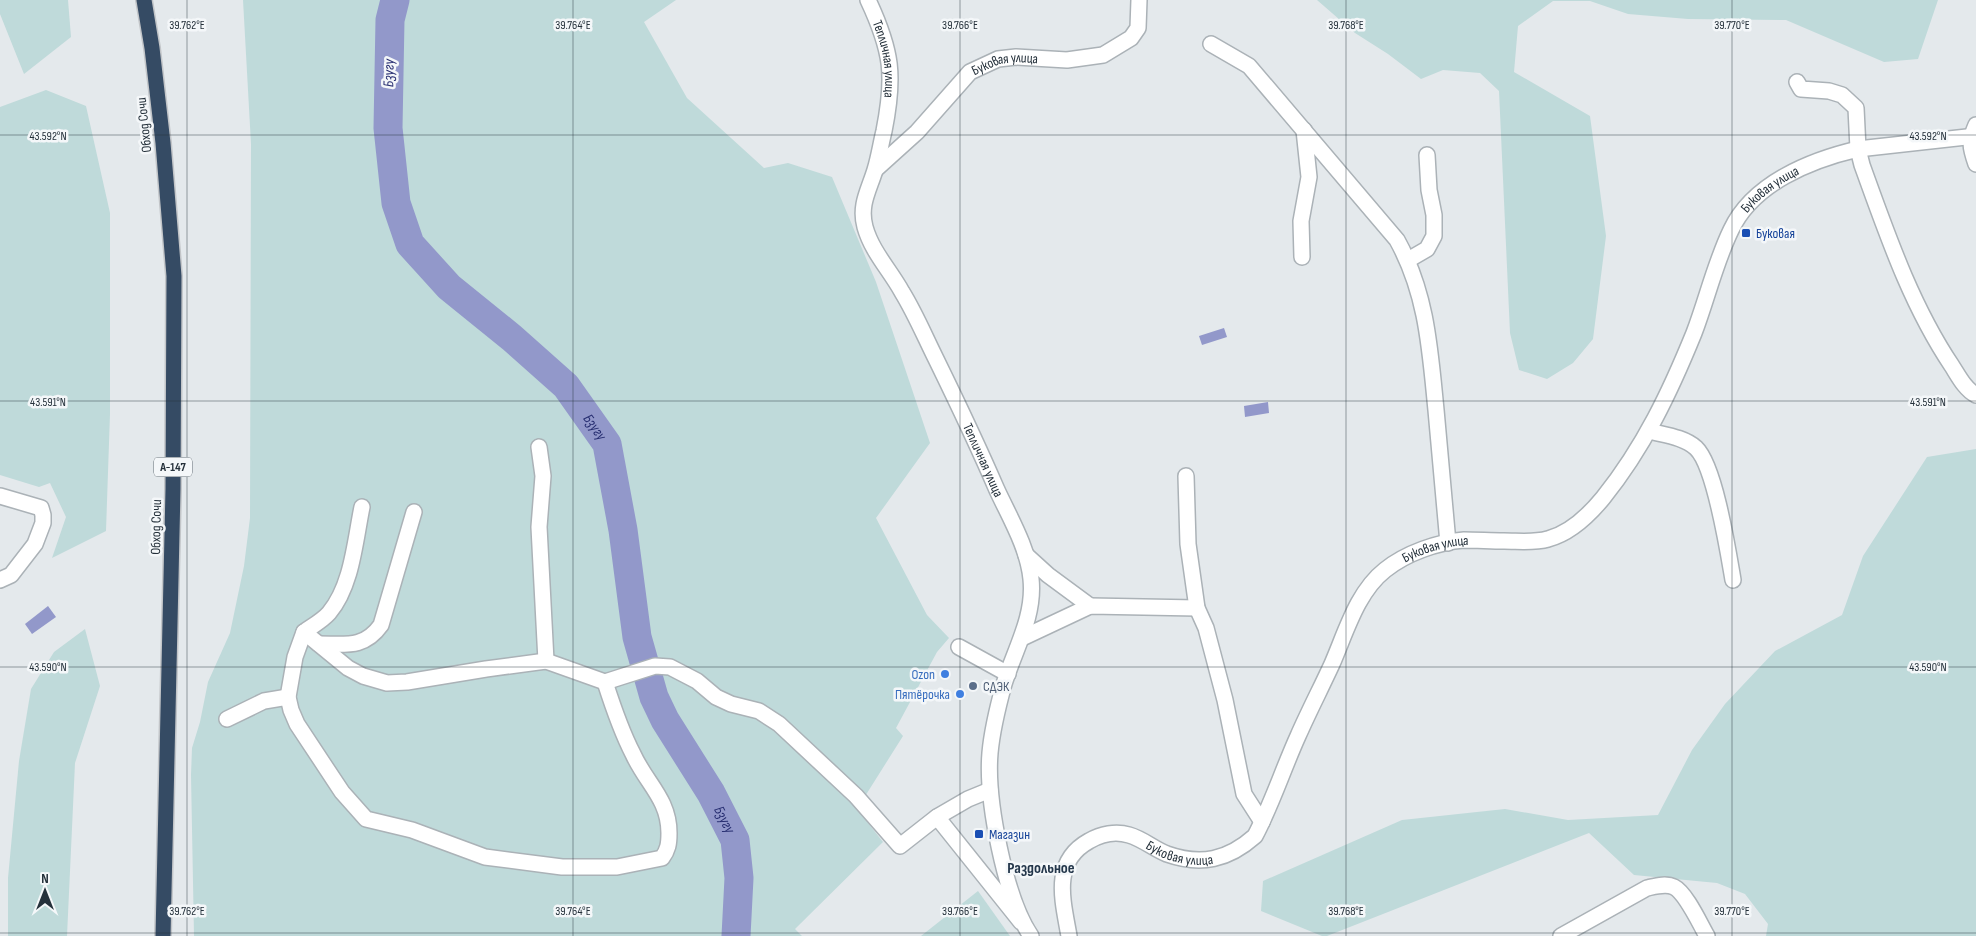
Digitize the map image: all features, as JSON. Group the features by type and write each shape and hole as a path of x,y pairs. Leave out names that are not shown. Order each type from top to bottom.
{"highway":[{"name":"Обход Сочи","path":"144,0 152,48 163,143 174,276 174,489 163,936"}],"street":[{"name":"Тепличная улица","path":"868,0 877,19 887,49 891,75 890,100 876,169 862,209 866,231 872,246 914,314 974,437 1026,555 1031,577 1031,603 1022,638 1002,693 990,752 990,790 996,834 1021,922 1031,936"},
{"name":"Буковая улица","path":"876,169 917,132 970,72 998,59 1016,56 1067,60 1103,55 1131,38 1138,28 1139,0"},
{"path":"1211,44 1249,66 1398,240 1408,260 1423,305 1431,359 1448,543"},
{"path":"1797,82 1801,89 1829,91 1842,95 1856,108 1858,149 1881,216 1914,300 1946,358 1968,391 1976,395"},
{"path":"1302,257 1301,221 1309,177 1304,130"},
{"name":"Буковая улица","path":"1069,936 1061,891 1063,874 1068,860 1079,846 1097,836 1110,834 1129,835 1167,854 1186,859 1211,859 1229,855 1243,847 1255,836 1298,736 1332,664 1343,635 1364,594 1375,579 1387,568 1406,557 1448,543 1464,540 1532,542 1549,539 1584,520 1604,497 1649,431 1673,383 1732,228 1742,213 1762,192 1780,179 1821,159 1858,149 1974,133"},
{"path":"1974,133 1971,150 1976,164"},
{"path":"1408,260 1427,249 1434,236 1434,215 1429,190 1427,155"},
{"path":"1649,431 1681,440 1695,447 1703,456 1725,532 1733,580"},
{"path":"539,447 543,476 539,527 546,661"},
{"path":"1186,476 1188,544 1197,608 1206,628 1225,700 1244,794 1262,822"},
{"path":"0,496 41,508 43,515 43,523 35,544 11,576 0,580"},
{"path":"362,507 346,584 338,602 327,615 304,632 295,656 288,697 297,724 342,792 366,819 412,830 485,857 562,867 617,867 662,858 669,844 667,812 662,800 637,764 616,719 605,682"},
{"path":"319,644 355,644 366,641 381,626 414,512"},
{"path":"1026,555 1048,576 1090,606"},
{"path":"1022,638 1090,606 1197,608"},
{"path":"304,632 348,668 363,676 387,683 407,682 486,668 546,661 605,682 655,666 670,667 696,681 716,697 730,704 759,711 769,716 813,754 856,796 900,846 937,817 968,799 990,790"},
{"path":"959,647 1008,674"},
{"path":"227,719 264,702 288,697"},
{"path":"937,817 1021,922"},
{"path":"1560,936 1647,888 1662,885 1675,888 1684,896 1707,936"}],"shaded area":[{"path":"0,0 68,0 71,37 24,74 0,14"},
{"path":"243,0 676,0 644,22 687,98 764,168 788,163 832,177 876,282 930,443 876,518 927,615 949,638 937,652 896,728 903,736 857,809 883,842 795,929 802,936 194,936 192,748 200,722 208,682 230,633 244,566 250,518 251,144"},
{"path":"1317,0 1938,0 1918,59 1884,62 1786,20 1688,19 1628,14 1590,1 1553,1 1518,26 1514,72 1590,116 1606,236 1593,339 1573,363 1547,379 1519,370 1510,333 1499,91 1480,73 1443,70 1421,79 1388,54 1355,33"},
{"path":"46,90 86,106 110,213 110,414 106,531 52,558 66,517 50,483 39,487 0,475 0,107"},
{"path":"1976,449 1976,936 1766,936 1768,924 1745,894 1717,883 1634,875 1589,833 1327,936 1322,936 1261,911 1263,881 1402,820 1505,809 1568,820 1658,815 1692,750 1725,704 1775,651 1842,615 1863,556 1927,457"},
{"path":"85,629 100,686 75,763 67,936 8,936 8,878 19,761 31,689 54,652"},
{"path":"978,891 1010,936 921,936"}],"water":[{"path":"1224,328 1227,337 1202,345 1199,336"},
{"path":"1268,402 1269,413 1245,417 1244,406"},
{"path":"48,606 56,617 32,634 25,624"}],"waterway":[{"name":"Бзугу","path":"395,0 390,20 388,128 396,203 410,244 449,287 512,338 566,386 607,444 623,530 637,637 654,697 665,720 711,793 735,840 739,878 736,936"}],"place":[{"name":"Буковая","path":"1746,233"},
{"name":"Ozon","path":"945,674"},
{"name":"СДЭК","path":"973,686"},
{"name":"Пятёрочка","path":"960,694"},
{"name":"Магазин","path":"979,834"}],"district":[{"name":"Раздольное","path":"1041,868"}]}
